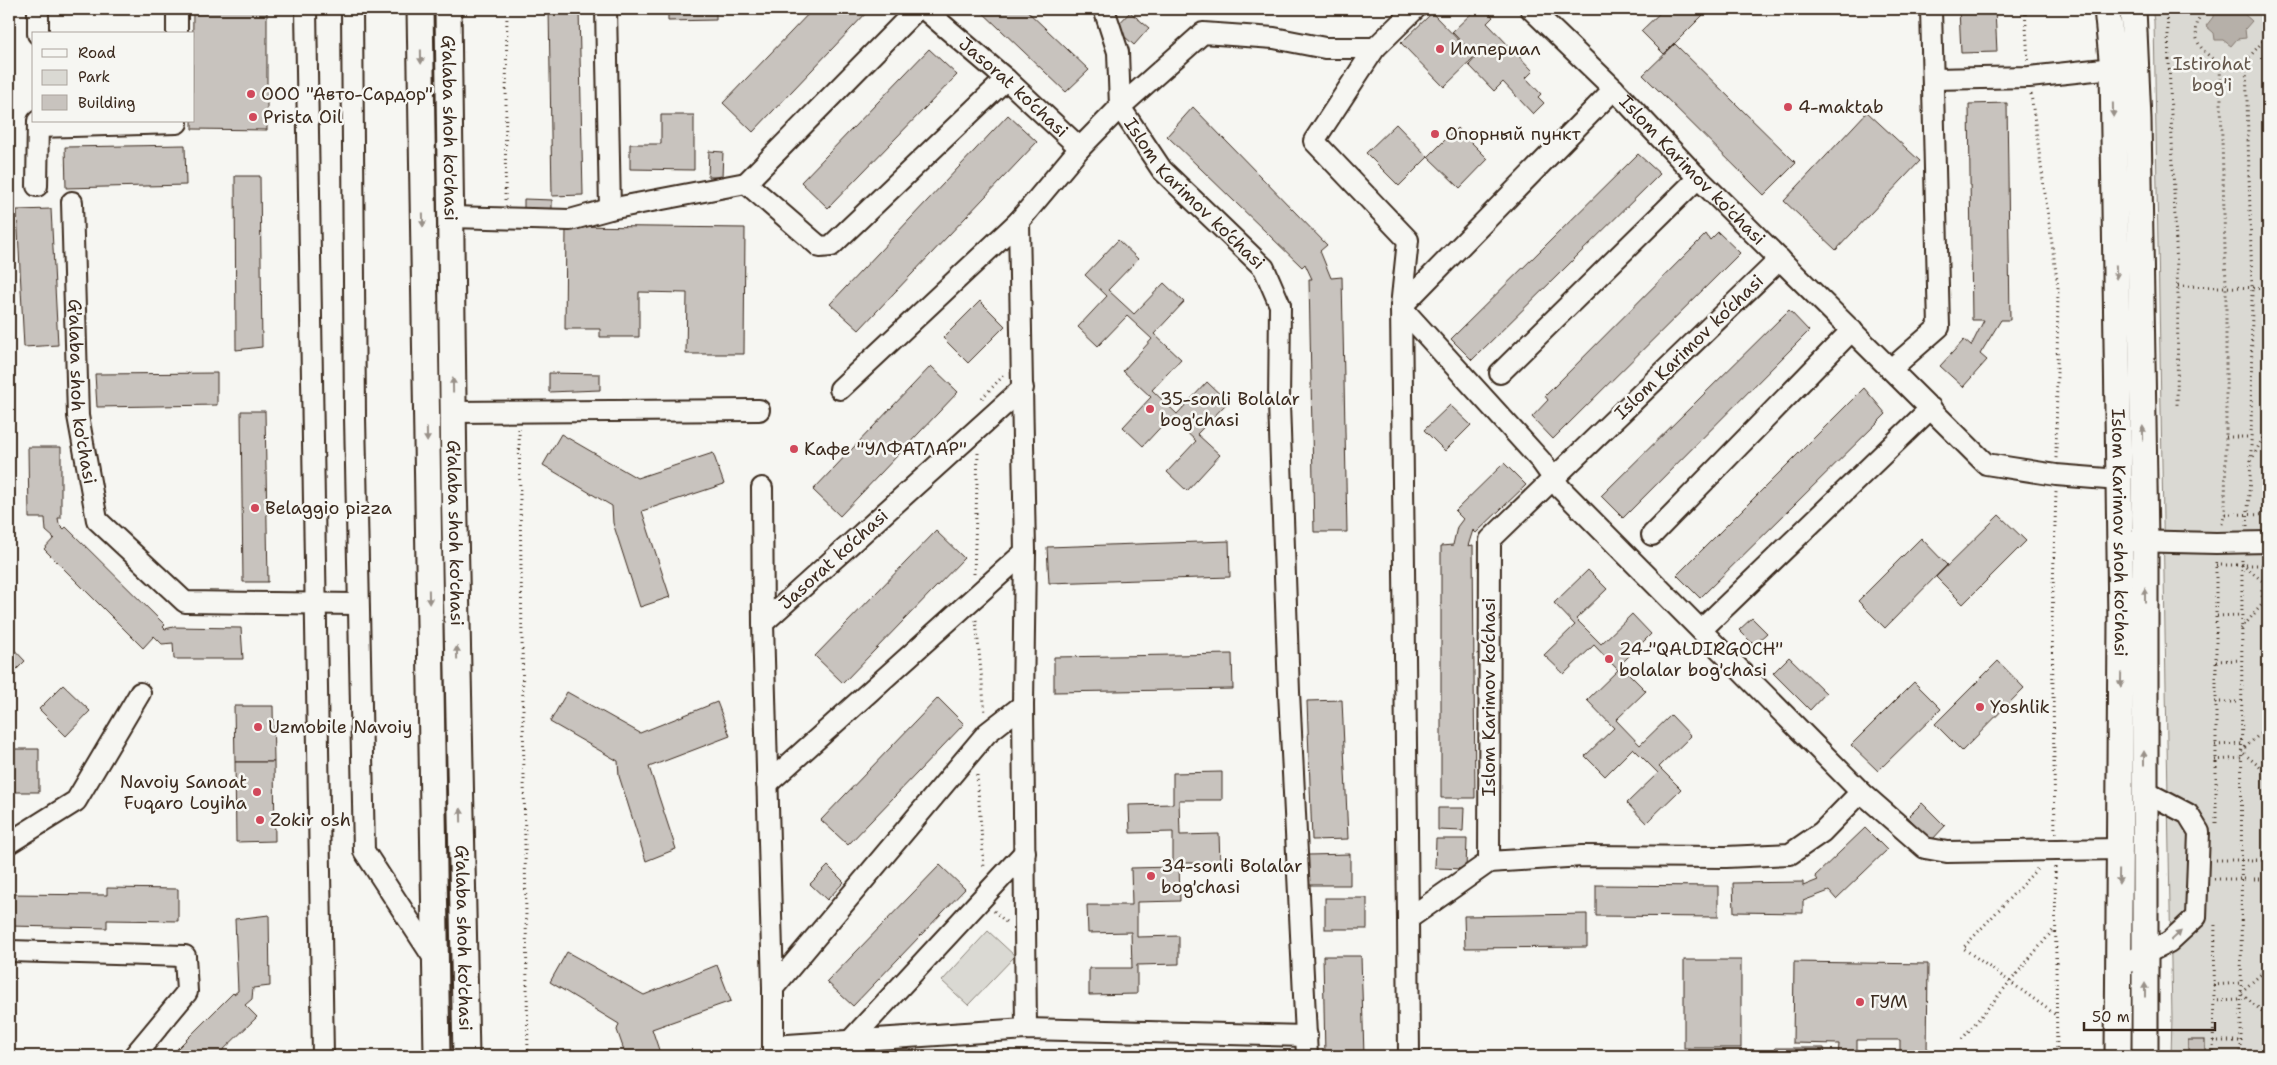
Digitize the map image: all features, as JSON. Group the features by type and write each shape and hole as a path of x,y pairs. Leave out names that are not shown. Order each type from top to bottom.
{"main road":[{"name":"G'alaba shoh ko'chasi","path":"420,9 437,1056"},
{"name":"G'alaba shoh ko'chasi","path":"448,9 453,412 466,1056"},
{"name":"Islom Karimov shoh ko'chasi","path":"2107,9 2113,68 2121,621 2118,1056"},
{"name":"Islom Karimov shoh ko'chasi","path":"2133,9 2138,119 2145,542 2145,1056"}],"street":[{"path":"38,9 38,32"},
{"path":"177,9 177,32"},
{"path":"306,9 323,1056"},
{"path":"352,9 358,604 364,851 435,960"},
{"path":"606,9 610,209"},
{"path":"451,217 570,220 610,209 746,183 917,9"},
{"name":"Jasorat ko‘chasi","path":"924,9 1006,79 1080,148"},
{"path":"1104,9 1118,52 1120,107"},
{"path":"1409,1056 1401,307 1408,240 1314,141 1375,48 1415,9"},
{"name":"Islom Karimov ko'chasi","path":"1531,9 1614,89 1698,178 1986,464 2056,475 2119,480"},
{"path":"1891,370 1939,327 1931,9"},
{"path":"840,389 1019,222 1080,148 1120,107 1203,33 1274,38 1325,48 1375,48"},
{"path":"1934,79 2028,77 2113,68"},
{"path":"746,183 820,247 831,246 1006,79"},
{"path":"1401,307 1614,89"},
{"name":"Islom Karimov ko‘chasi","path":"1120,107 1162,170 1264,268 1280,304 1279,403 1289,692 1307,1056"},
{"path":"38,186 38,124 177,122"},
{"path":"1500,373 1698,178"},
{"name":"G'alaba shoh ko'chasi","path":"72,202 78,416 97,520 185,602 315,603"},
{"path":"1019,222 1025,552 1023,705 1026,1029"},
{"name":"Islom Karimov ko‘chasi","path":"1489,862 1490,540 1780,258"},
{"path":"1401,307 1541,461 1561,489 1861,792 1925,848 1947,852 2119,849"},
{"path":"1652,535 1852,330"},
{"name":"Jasorat ko‘chasi","path":"773,1051 774,988 763,623 1023,388"},
{"path":"1701,630 1930,408"},
{"path":"453,412 759,410"},
{"path":"762,488 763,623"},
{"path":"2120,541 2268,542"},
{"path":"767,784 1025,552"},
{"path":"315,603 358,604"},
{"path":"9,843 76,801 140,693"},
{"path":"774,988 987,733 1023,705"},
{"path":"2118,966 2145,955 2169,942 2196,917 2199,832 2188,814 2144,791"},
{"path":"1408,919 1489,862 1582,856 1726,857 1790,854 1822,832 1861,792"},
{"path":"850,1041 1025,852"},
{"path":"9,951 185,956 187,992 134,1056"},
{"path":"773,1051 850,1041 1026,1029 1307,1036"}],"path":[{"path":"505,218 507,9"},
{"path":"2025,9 2028,77 2058,288 2052,621 2058,1056"},
{"path":"2167,9 2178,286 2177,407"},
{"path":"2220,64 2246,60 2263,41 2265,17 2262,9"},
{"path":"2241,1056 2241,615 2242,564 2248,515 2251,462 2252,288 2246,60"},
{"path":"2178,286 2268,288"},
{"path":"987,733 974,599 979,401 1022,357"},
{"path":"519,412 528,1056"},
{"path":"2251,462 2268,428"},
{"path":"2226,436 2251,437"},
{"path":"2225,514 2268,515"},
{"path":"2216,564 2268,564"},
{"path":"2241,630 2267,602 2261,593 2267,584 2242,564"},
{"path":"2217,616 2241,615"},
{"path":"2216,661 2241,660"},
{"path":"2216,702 2240,702"},
{"path":"2241,751 2268,727"},
{"path":"2216,744 2241,744"},
{"path":"2241,751 2268,774"},
{"path":"2215,760 2241,758"},
{"path":"976,770 988,905 1026,940"},
{"path":"2055,850 1963,948 2057,1016"},
{"path":"2198,870 2242,860 2268,860"},
{"path":"2198,870 2242,879 2268,879"},
{"path":"1962,1039 2056,927"},
{"path":"2240,993 2268,968"},
{"path":"2213,985 2240,983"},
{"path":"2240,993 2268,1016"},
{"path":"2213,1001 2240,1000"},
{"path":"2213,1041 2241,1041"}],"green space":[{"name":"Istirohat bog'i","path":"2152,9 2268,9 2268,1056 2171,1056 2172,1018 2154,21"},
{"path":"988,931 1015,956 968,1005 942,981"}],"shaded area":[{"path":"2213,9 2243,9 2244,14 2252,21 2245,29 2246,38 2237,39 2231,46 2223,40 2215,40 2214,33 2206,26 2213,17"}],"building":[{"path":"193,9 267,9 267,130 192,129 192,122 195,122 195,32 193,32"},
{"path":"549,9 579,9 583,195 552,196"},
{"path":"668,9 716,9 716,20 668,21"},
{"path":"813,9 870,9 753,132 723,103"},
{"path":"979,9 1025,9 1089,70 1066,92"},
{"path":"1476,9 1485,9 1493,17 1487,23 1533,71 1526,78 1541,94 1538,97 1544,103 1533,114 1503,82 1494,91 1469,65 1476,57 1452,32"},
{"path":"1664,9 1709,9 1664,54 1641,31"},
{"path":"1959,9 1995,9 1997,52 1961,53"},
{"path":"1130,12 1149,28 1134,45 1115,28"},
{"path":"1432,13 1475,57 1444,87 1401,43"},
{"path":"1675,44 1796,163 1764,195 1643,75"},
{"path":"929,49 957,75 828,208 801,182"},
{"path":"2007,103 2010,320 2001,320 1980,354 1987,360 1963,387 1940,366 1964,340 1971,346 1984,320 1972,320 1969,104"},
{"path":"1193,107 1327,245 1320,251 1331,278 1342,277 1347,532 1314,532 1309,279 1312,279 1305,264 1302,267 1167,136"},
{"path":"1867,112 1920,161 1836,250 1784,201"},
{"path":"661,115 694,115 694,170 630,169 630,144 661,144"},
{"path":"1008,115 1037,142 859,330 830,304"},
{"path":"1396,124 1428,157 1399,186 1366,153"},
{"path":"1457,128 1488,159 1460,188 1428,157"},
{"path":"185,145 186,185 66,188 65,147"},
{"path":"709,151 723,152 722,177 708,177"},
{"path":"1638,154 1660,174 1472,360 1451,339"},
{"path":"235,176 260,176 262,347 236,350"},
{"path":"524,199 552,200 552,214 524,213"},
{"path":"51,209 58,345 24,347 17,210"},
{"path":"566,226 745,228 744,354 686,354 687,293 639,292 639,337 600,337 600,329 565,329"},
{"path":"1718,232 1740,253 1553,439 1532,417 1548,400 1545,396 1706,234 1710,240"},
{"path":"1118,240 1138,259 1108,290 1134,314 1164,283 1184,302 1154,334 1181,359 1152,390 1177,414 1207,382 1228,402 1197,434 1220,455 1187,491 1167,472 1196,441 1170,417 1143,446 1123,427 1151,397 1123,371 1152,339 1127,316 1098,346 1078,327 1107,296 1085,275"},
{"path":"980,301 1005,326 968,363 943,338"},
{"path":"1789,310 1809,331 1623,518 1601,496"},
{"path":"931,366 958,392 840,516 813,490"},
{"path":"217,373 217,405 97,407 95,374"},
{"path":"549,373 600,374 600,390 549,392"},
{"path":"1864,388 1886,414 1700,598 1677,575"},
{"path":"1450,405 1471,425 1445,451 1424,430"},
{"path":"241,411 265,411 268,582 243,582"},
{"path":"561,434 637,478 713,453 724,484 642,511 670,597 640,607 613,523 612,506 543,465"},
{"path":"28,447 61,447 61,518 58,518 59,524 64,529 66,527 165,625 163,627 165,629 173,627 241,628 243,659 174,659 173,643 162,644 154,636 143,648 44,549 54,538 46,531 45,518 29,518"},
{"path":"1504,463 1526,485 1476,533 1473,530 1468,546 1473,545 1475,798 1441,798 1441,546 1453,545 1457,527 1463,519 1455,511"},
{"path":"1999,515 2026,541 1963,604 1936,577"},
{"path":"936,531 964,558 843,683 815,656"},
{"path":"1921,538 1947,565 1885,628 1858,601"},
{"path":"1229,541 1230,577 1049,583 1047,547"},
{"path":"1588,570 1607,589 1576,619 1601,644 1632,614 1651,634 1620,665 1646,691 1616,720 1640,745 1671,715 1691,736 1659,767 1681,789 1646,823 1627,803 1658,773 1633,748 1605,776 1585,756 1614,728 1587,700 1618,670 1594,645 1564,674 1544,655 1575,625 1554,603"},
{"path":"1752,618 1767,633 1754,645 1739,630"},
{"path":"9,644 25,661 9,677"},
{"path":"1232,654 1233,689 1054,692 1054,657"},
{"path":"1789,657 1826,693 1810,710 1773,673"},
{"path":"1998,661 2024,688 1962,751 1935,724"},
{"path":"1914,682 1941,709 1878,771 1851,745"},
{"path":"63,685 90,711 66,736 39,709"},
{"path":"567,692 640,733 717,702 730,736 649,767 676,849 646,861 619,776 618,761 550,722"},
{"path":"938,698 964,724 848,845 821,820"},
{"path":"1342,700 1348,839 1312,840 1307,701"},
{"path":"234,706 273,706 274,762 235,762"},
{"path":"9,749 39,749 39,792 9,792"},
{"path":"235,762 274,762 275,841 236,842"},
{"path":"1222,772 1222,800 1179,800 1180,835 1219,834 1220,863 1179,863 1180,901 1137,902 1137,937 1179,936 1179,964 1137,965 1137,994 1089,995 1089,968 1132,968 1131,932 1088,933 1087,905 1132,905 1131,868 1173,867 1173,832 1130,833 1129,805 1173,804 1173,773"},
{"path":"1922,803 1945,826 1931,841 1908,817"},
{"path":"1438,808 1464,808 1463,831 1438,830"},
{"path":"1865,828 1887,850 1836,899 1829,891 1803,901 1803,913 1734,912 1733,883 1803,882 1803,886 1818,880 1815,876"},
{"path":"1436,839 1467,839 1466,869 1435,868"},
{"path":"1350,854 1350,885 1308,885 1308,855"},
{"path":"940,865 965,889 853,1006 827,982"},
{"path":"828,866 844,882 827,900 810,884"},
{"path":"1596,885 1718,886 1718,917 1596,916"},
{"path":"107,888 178,889 178,921 107,920 107,928 9,926 9,894 107,895"},
{"path":"1325,898 1367,898 1367,929 1325,929"},
{"path":"1587,914 1587,947 1465,948 1464,916"},
{"path":"269,915 270,986 253,988 252,999 245,1005 257,1017 217,1056 170,1056 233,993 238,991 235,919"},
{"path":"567,952 644,995 717,965 731,1001 652,1029 661,1056 626,1056 617,1030 619,1024 550,982"},
{"path":"1323,956 1361,956 1364,1056 1325,1056"},
{"path":"1684,960 1741,960 1741,1048 1684,1048"},
{"name":"ГУМ","path":"1794,962 1928,964 1927,1056 1900,1056 1900,1040 1857,1040 1857,1056 1838,1056 1839,1044 1793,1043"},
{"path":"2188,1040 2205,1040 2205,1056 2188,1056"},
{"path":"1775,1048 1824,1048 1825,1056 1775,1056"}],"place":[{"name":"Империал","path":"1440,49"},
{"name":"ООО \"Авто-Сардор\"","path":"251,94"},
{"name":"4-maktab","path":"1788,107"},
{"name":"Prista Oil","path":"253,117"},
{"name":"Опорный пункт","path":"1435,134"},
{"name":"35-sonli Bolalar bog'chasi","path":"1150,409"},
{"name":"Кафе \"УЛФАТЛАР\"","path":"794,449"},
{"name":"Belaggio pizza","path":"255,508"},
{"name":"24-\"QALDIRGOCH\" bolalar bog'chasi","path":"1609,659"},
{"name":"Yoshlik","path":"1980,707"},
{"name":"Uzmobile Navoiy","path":"258,727"},
{"name":"Navoiy Sanoat Fuqaro Loyiha","path":"257,792"},
{"name":"Zokir osh","path":"260,820"},
{"name":"34-sonli Bolalar bog'chasi","path":"1151,876"},
{"name":"ГУМ","path":"1860,1002"}]}
